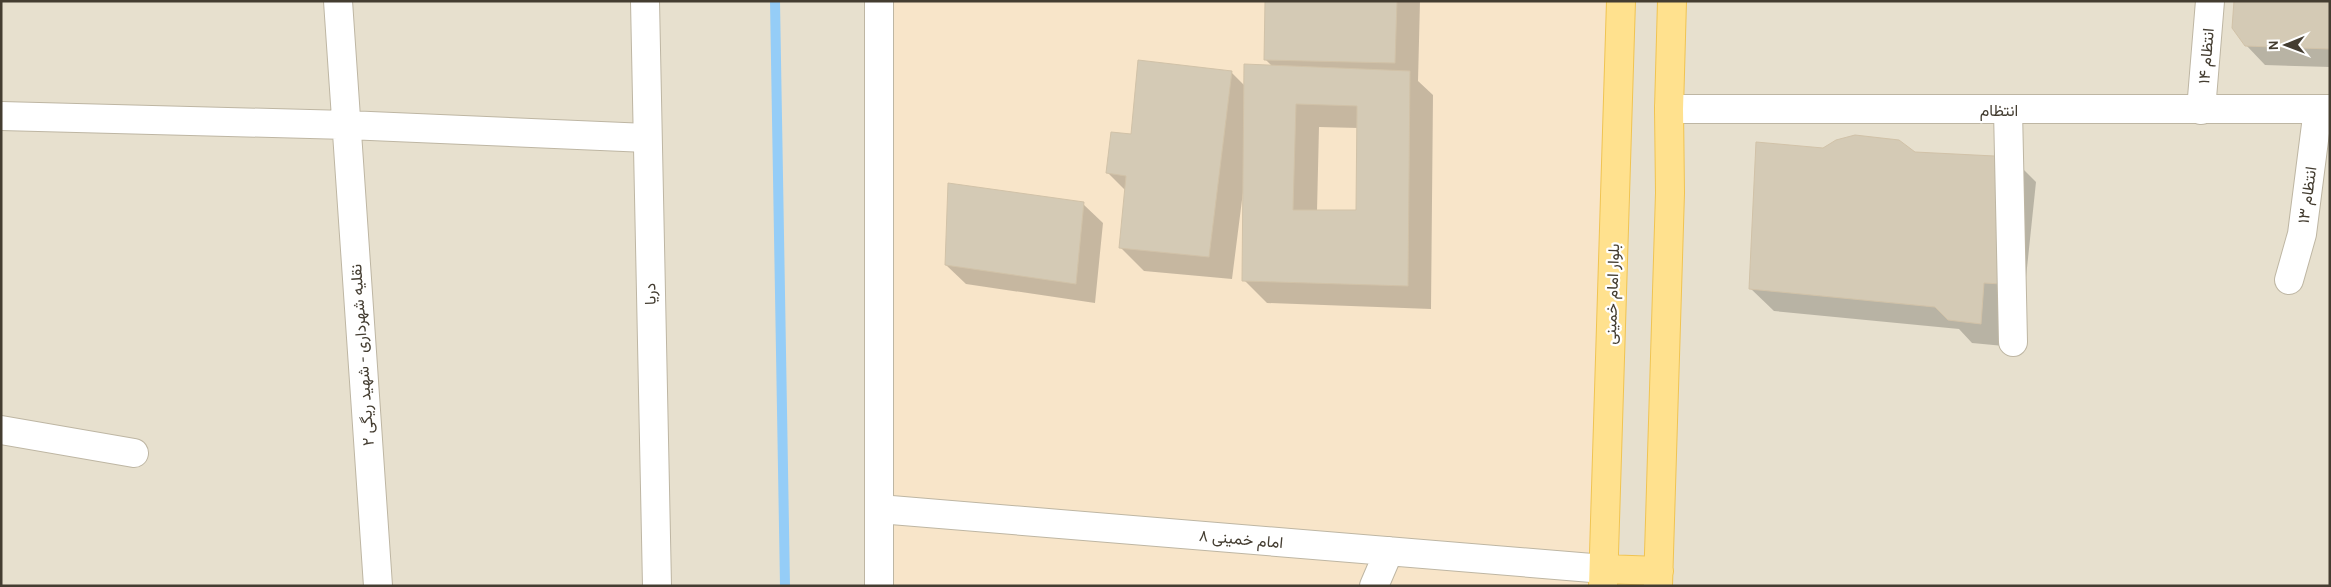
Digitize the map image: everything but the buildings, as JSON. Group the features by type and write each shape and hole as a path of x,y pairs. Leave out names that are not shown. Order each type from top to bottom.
{"main road":[{"name":"بلوار امام خمینی","path":"1604,578 1621,1"},
{"path":"1604,578 1659,579 1670,193 1669,109 1672,1"}],"street":[{"name":"نقلیه شهرداری - شهید ریگی ۲","path":"338,1 378,586"},
{"name":"دریا","path":"645,1 657,586"},
{"path":"879,1 879,586"},
{"name":"انتظام ۱۴","path":"2201,110 2210,1"},
{"name":"انتظام","path":"1669,109 2324,109"},
{"name":"انتظام ۱۳","path":"2289,280 2302,234 2324,109"},
{"path":"2008,110 2013,342"},
{"path":"1,116 347,125 647,138"},
{"path":"1,430 134,453"},
{"name":"امام خمینی ۸","path":"879,509 1389,551 1604,578"},
{"path":"1374,586 1389,551"}],"shaded area":[{"path":"1,1 2330,1 2330,586 1,586"},
{"path":"879,1 1615,1 1600,586 879,586"}],"waterway":[{"path":"775,1 785,586"}]}
